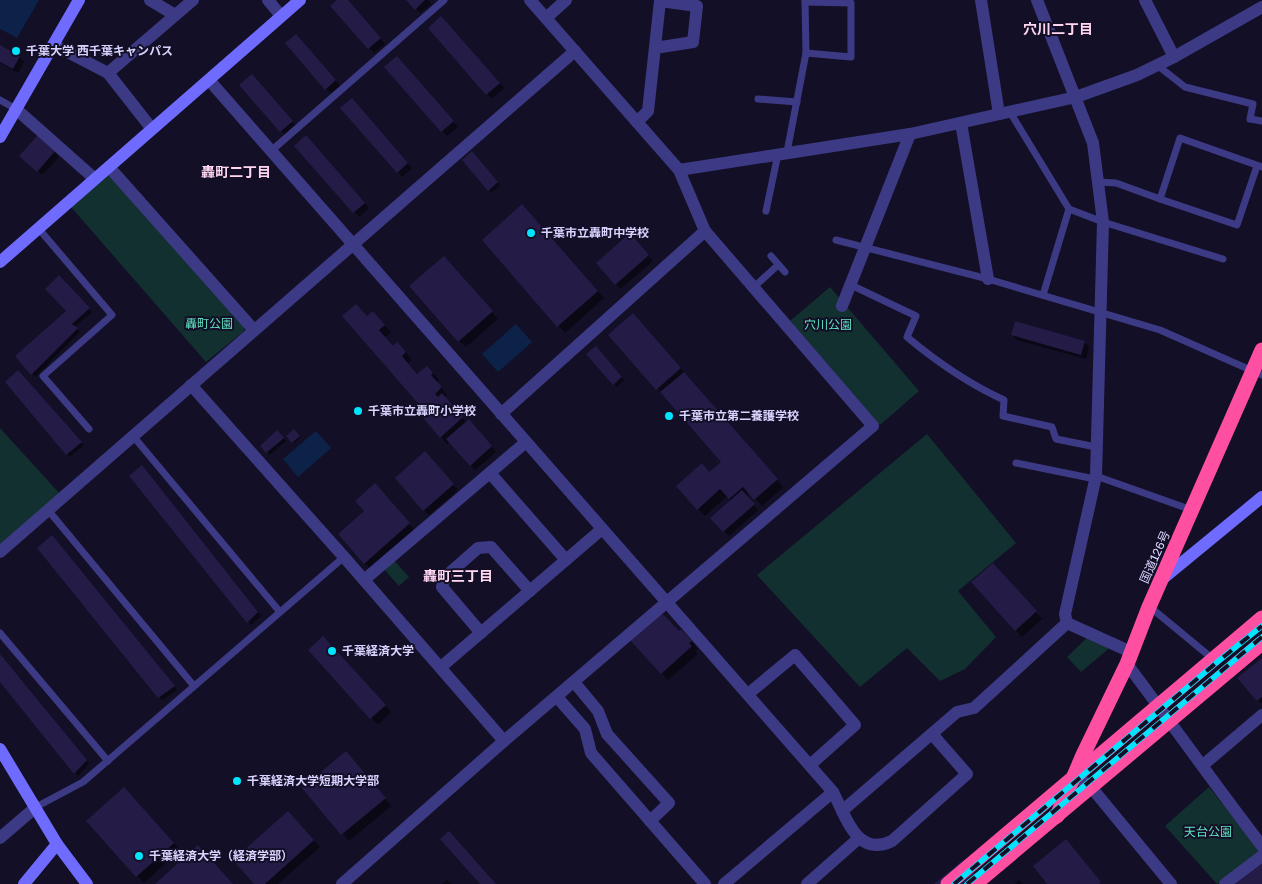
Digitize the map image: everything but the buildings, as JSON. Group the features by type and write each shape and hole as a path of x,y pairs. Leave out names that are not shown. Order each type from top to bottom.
{"highway":[{"name":"国道126号","path":"1057,816 1129,658 1149,607 1192,510 1258,373 1262,350"},
{"name":"国道126号","path":"948,884 1262,618"},
{"name":"国道126号","path":"975,884 1262,643"}],"street":[{"path":"0,138 79,0"},
{"path":"150,0 175,15"},
{"path":"108,73 193,0"},
{"path":"268,0 281,16"},
{"path":"0,262 300,0"},
{"path":"342,884 504,741 668,603 873,426 705,231 679,170 530,0"},
{"path":"546,18 566,0"},
{"path":"981,0 1004,113"},
{"path":"1037,0 1093,143 1103,222 1095,478 1065,614 1067,623 1129,658 1159,706 1203,765 1217,788 1262,846"},
{"path":"1145,0 1174,57"},
{"path":"637,122 648,111 660,1 697,6 693,42 655,48"},
{"path":"679,170 910,134 1076,97 1138,75 1174,57 1262,6"},
{"path":"54,45 108,73 152,129"},
{"path":"0,552 575,51"},
{"path":"209,80 810,765 833,792 858,839 871,846 884,845 892,841 967,774 932,734"},
{"path":"16,109 95,180"},
{"path":"961,123 988,279"},
{"path":"842,306 910,134"},
{"path":"109,167 254,330"},
{"path":"501,414 705,231"},
{"path":"191,385 441,667 504,741"},
{"path":"364,580 526,442"},
{"path":"490,472 566,560"},
{"path":"1161,580 1262,497"},
{"path":"441,667 602,529"},
{"path":"481,633 442,587 445,577 478,548 491,547 530,591"},
{"path":"842,811 957,712 974,708 1067,623"},
{"path":"748,694 795,655 855,725 810,765"},
{"path":"574,682 598,711 607,734 669,804 650,820"},
{"path":"557,697 585,729 591,753 705,884"},
{"path":"1203,765 1262,715"},
{"path":"0,749 57,844 87,884"},
{"path":"1076,776 1090,787 1171,884"},
{"path":"724,884 833,792"},
{"path":"0,838 36,807"},
{"path":"807,884 858,839"},
{"path":"24,884 57,844"},
{"path":"1225,884 1262,856"}],"lane":[{"path":"271,152 444,0"},
{"path":"766,211 796,102 806,53 806,1 851,3 851,57 806,53"},
{"path":"1157,65 1185,87 1253,104 1250,119 1262,122"},
{"path":"0,100 16,109"},
{"path":"758,100 796,102"},
{"path":"1004,113 1069,209 1103,222 1223,258"},
{"path":"1098,182 1116,184 1160,199 1237,225 1259,167 1180,138 1160,199"},
{"path":"1043,295 1069,209"},
{"path":"39,228 112,315 42,376 89,429"},
{"path":"836,240 988,279 1100,311 1160,330 1258,373"},
{"path":"771,256 785,272"},
{"path":"754,287 778,265"},
{"path":"851,285 916,316 907,337 932,357 973,384 1004,400 1003,416 1052,427 1056,439 1096,447"},
{"path":"133,436 280,612"},
{"path":"1016,463 1095,478 1192,510"},
{"path":"48,510 194,686"},
{"path":"36,807 83,782 344,557"},
{"path":"1149,607 1213,658"},
{"path":"0,632 108,761"}],"green space":[{"name":"轟町公園","path":"108,174 245,325 244,331 206,362 71,207"},
{"name":"穴川公園","path":"830,287 919,391 880,425 790,321"},
{"path":"0,428 60,494 0,545"},
{"path":"927,434 1016,543 958,591 996,637 965,669 940,681 907,648 860,687 757,575"},
{"path":"393,559 409,577 399,586 383,568"},
{"path":"1092,633 1113,645 1081,672 1067,657"},
{"name":"天台公園","path":"1209,787 1259,850 1257,856 1217,884 1165,826"}],"water":[{"path":"0,0 39,0 17,38 0,29"},
{"path":"516,324 532,342 498,372 482,354"},
{"path":"316,431 331,448 298,477 283,459"}],"railway":[{"path":"954,884 1262,626"},
{"path":"967,884 1262,637"}],"place":[{"name":"千葉大学 西千葉キャンパス","path":"16,51"},
{"name":"千葉市立轟町中学校","path":"531,233"},
{"name":"千葉市立轟町小学校","path":"358,411"},
{"name":"千葉市立第二養護学校","path":"669,416"},
{"name":"千葉経済大学","path":"332,651"},
{"name":"千葉経済大学短期大学部","path":"237,781"},
{"name":"千葉経済大学（経済学部）","path":"139,856"}],"district":[{"name":"穴川二丁目","path":"1058,29"},
{"name":"轟町二丁目","path":"236,172"},
{"name":"轟町三丁目","path":"458,576"}]}
